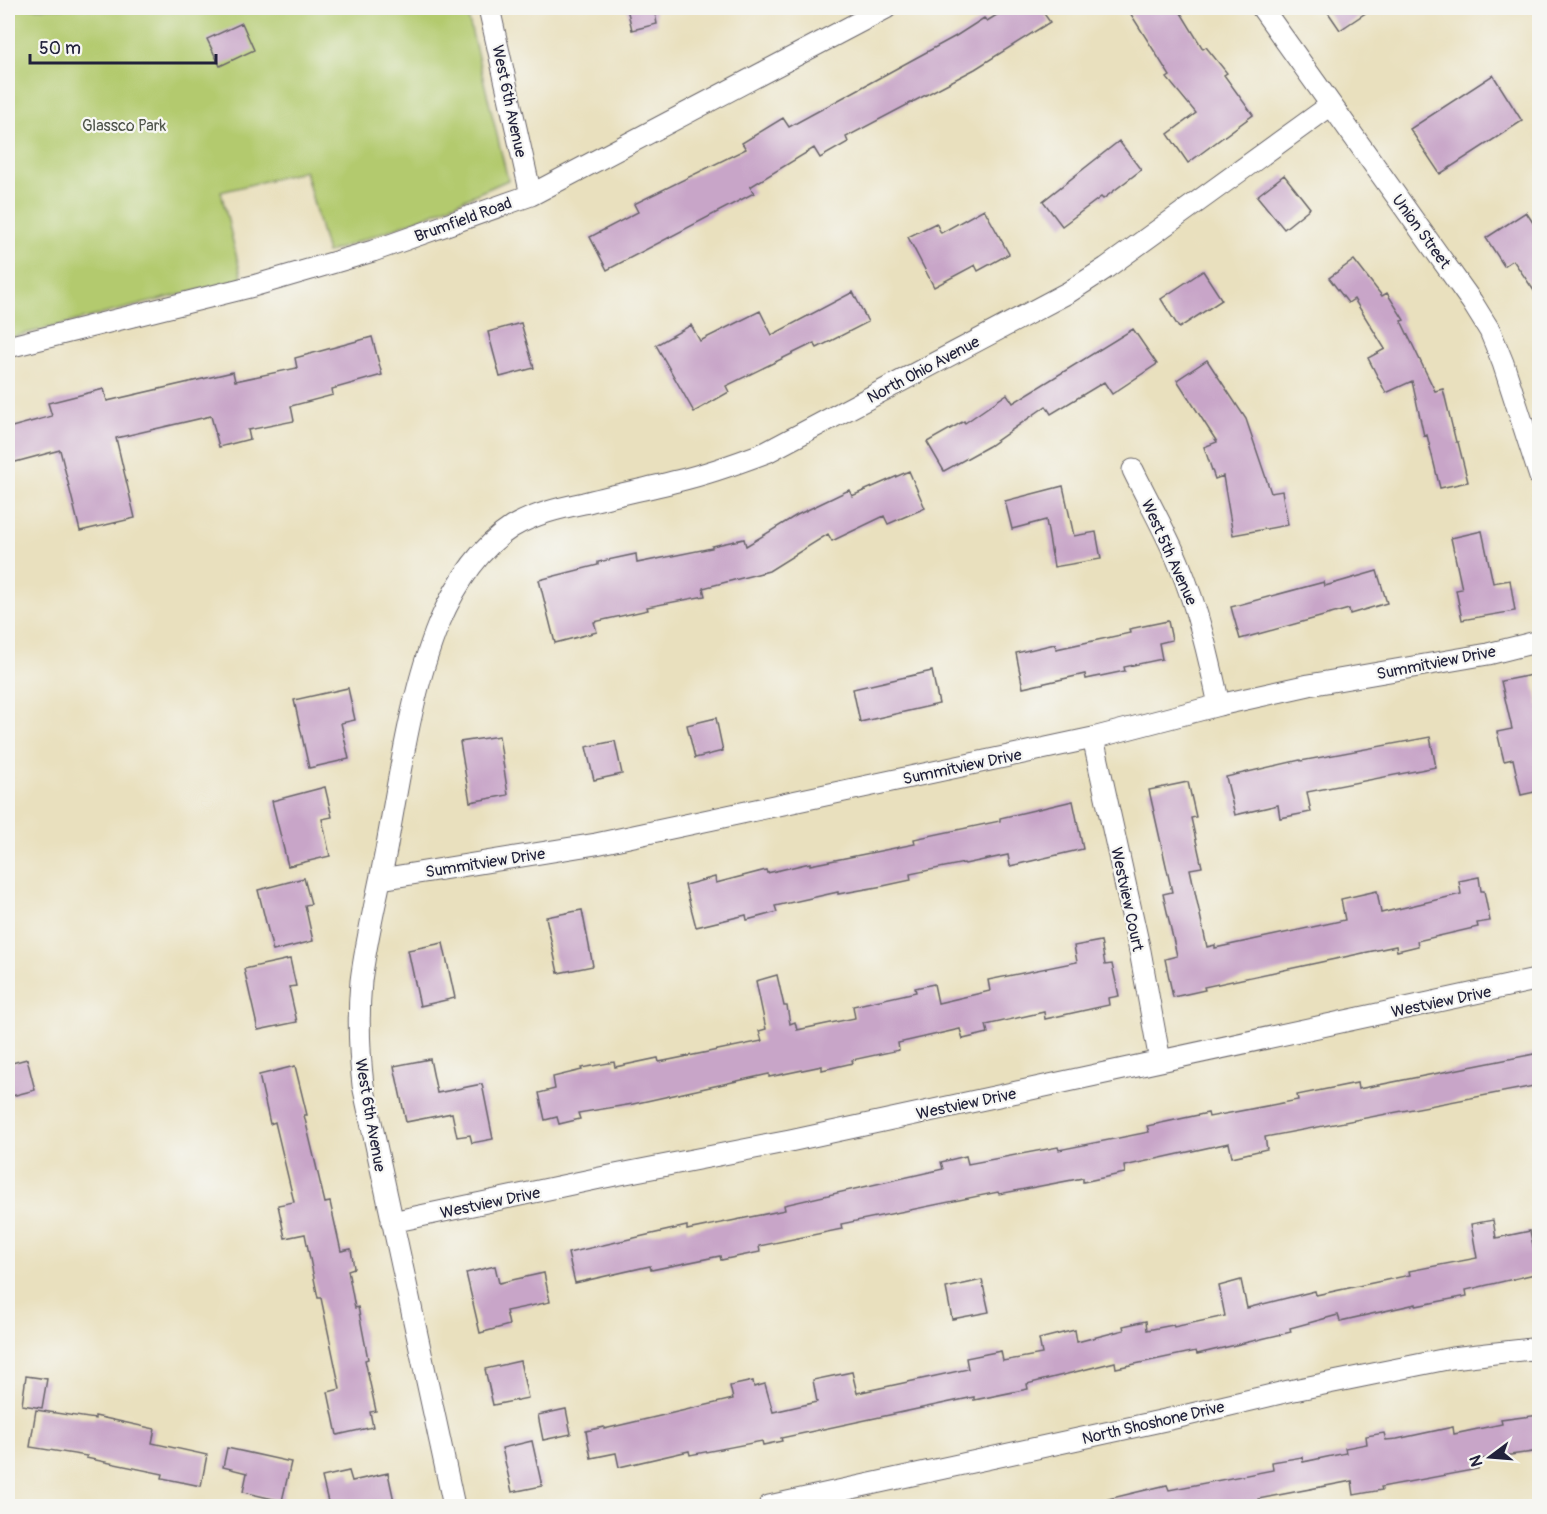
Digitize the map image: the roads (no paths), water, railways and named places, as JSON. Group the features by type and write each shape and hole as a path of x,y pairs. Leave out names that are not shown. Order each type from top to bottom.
{"street":[{"name":"West 6th Avenue","path":"489,8 531,195"},
{"name":"Brumfield Road","path":"8,347 253,286 374,251 531,195 886,8"},
{"name":"Union Street","path":"1262,8 1472,302 1490,331 1503,363 1539,477"},
{"name":"North Ohio Avenue","path":"478,555 511,528 532,517 556,509 680,481 767,452 1069,292 1331,105"},
{"name":"West 5th Avenue","path":"1133,470 1178,562 1190,592 1209,657 1219,705"},
{"name":"West 6th Avenue","path":"454,1506 363,1084 359,1049 361,981 367,943 420,683 439,623 478,555"},
{"name":"Summitview Drive","path":"381,879 596,844 1094,738 1219,705 1309,686 1488,654 1539,641"},
{"name":"Westview Court","path":"1094,738 1140,951 1160,1061"},
{"name":"Westview Drive","path":"392,1222 790,1141 1539,980"},
{"name":"North Shoshone Drive","path":"769,1506 795,1504 1289,1391 1452,1358 1539,1348"}],"park label":[{"name":"Glassco Park","path":"124,125"}]}
